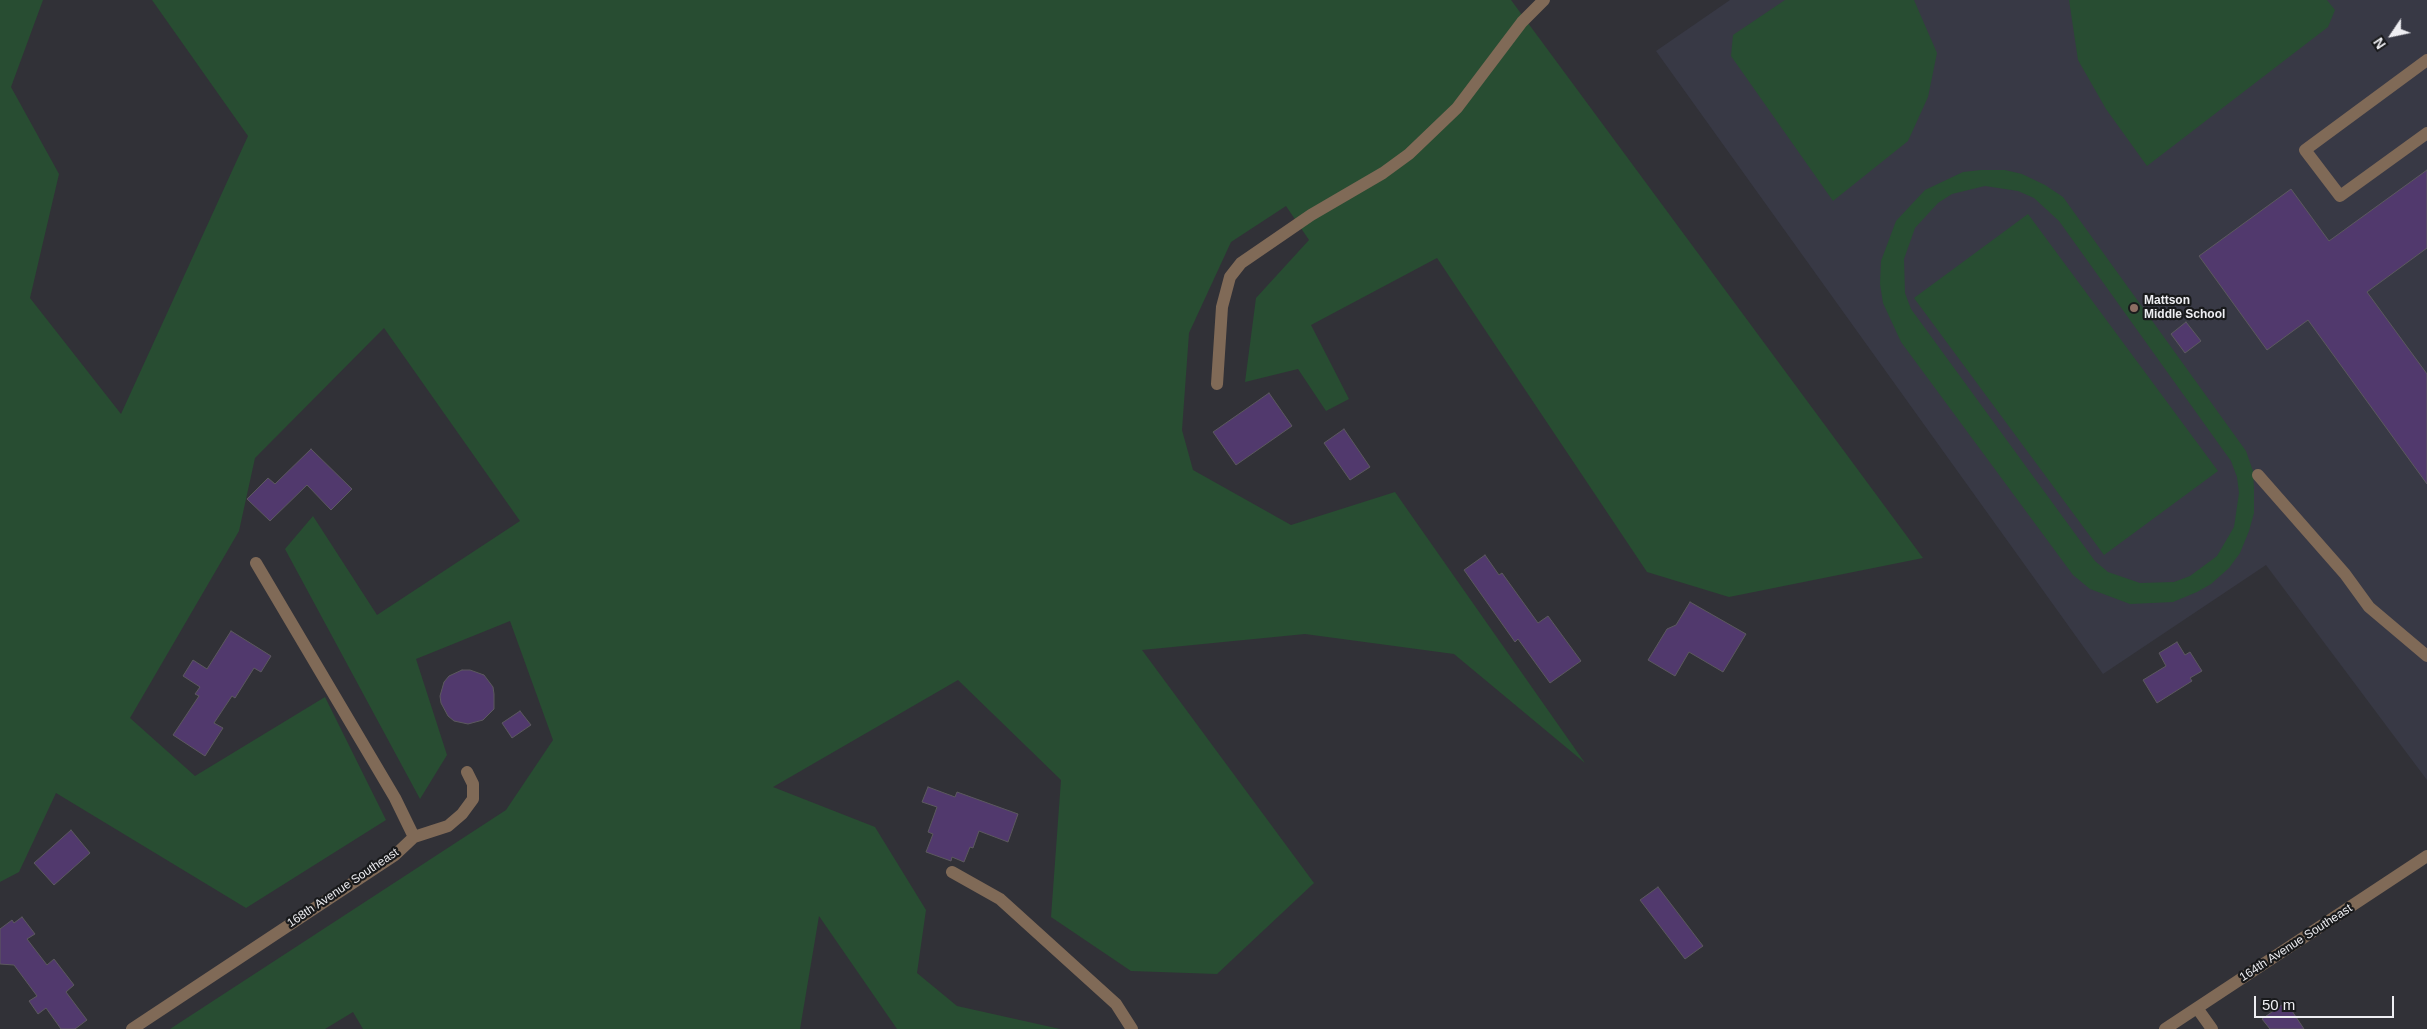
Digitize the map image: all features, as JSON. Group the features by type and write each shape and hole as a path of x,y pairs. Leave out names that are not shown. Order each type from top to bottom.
{"street":[{"path":"1217,384 1222,307 1230,277 1241,263 1312,215 1382,173 1409,154 1456,108 1522,22 1544,0"},
{"path":"2427,60 2305,150 2340,196 2427,133"},
{"path":"2258,475 2345,574 2369,607 2427,656"},
{"path":"256,563 394,798 414,837 448,826 462,814 473,799 473,784 467,772"},
{"name":"168th Avenue Southeast","path":"132,1029 395,855 414,837"},
{"name":"164th Avenue Southeast","path":"2165,1029 2427,856"},
{"path":"952,872 1000,899 1116,1004 1132,1029"},
{"path":"2197,1008 2212,1029"}],"shaded area":[{"name":"Mattson Middle School","path":"1730,0 2427,0 2427,780 2266,565 2103,674 1656,51"}],"green space":[{"path":"0,0 43,0 11,87 59,174 30,298 121,414 248,136 152,0 1511,0 1923,558 1729,597 1647,572 1437,258 1311,325 1349,399 1326,411 1298,369 1245,382 1256,298 1309,240 1286,206 1231,242 1189,333 1182,430 1193,470 1291,525 1395,492 1585,763 1454,654 1305,634 1142,650 1314,883 1217,974 1131,971 1051,917 1061,780 958,680 773,787 875,827 926,910 917,973 957,1006 1060,1029 897,1029 819,916 800,1029 363,1029 353,1012 325,1029 170,1029 506,810 553,740 510,621 416,659 447,755 420,799 285,549 313,516 377,615 520,521 384,328 255,458 239,531 130,718 195,776 325,697 386,820 246,908 56,793 19,872 0,882"},
{"path":"1785,0 1914,0 1937,53 1928,97 1908,141 1833,201 1731,56 1733,35"},
{"path":"2069,0 2327,0 2335,10 2328,27 2147,166 2106,109 2078,60"},
{"path":"2005,170 2022,174 2045,185 2063,197 2246,451 2253,471 2254,513 2240,553 2229,568 2211,584 2173,602 2130,604 2090,589 2073,575 1901,342 1883,303 1880,284 1881,261 1896,221 1925,190 1963,172","holes":["1985,186 2018,191 2034,198 2059,221 2231,461 2237,477 2239,493 2234,527 2217,556 2190,576 2174,582 2140,583 2108,572 2095,561 1911,309 1905,293 1904,259 1915,228 1938,203 1952,194"]},
{"path":"2028,214 2218,471 2104,555 1914,298"}],"building":[{"path":"2427,170 2427,248 2367,292 2427,374 2427,484 2308,320 2267,350 2199,256 2291,189 2329,241"},
{"path":"2186,322 2201,341 2185,353 2171,334"},
{"path":"1269,393 1292,426 1236,465 1213,432"},
{"path":"1344,429 1370,467 1350,480 1324,443"},
{"path":"311,449 352,489 331,510 307,485 270,521 247,499 268,478 275,484"},
{"path":"1485,555 1499,575 1502,573 1538,623 1548,616 1581,661 1550,683 1518,639 1515,642 1464,570"},
{"path":"1690,602 1746,634 1723,672 1689,652 1675,676 1648,660 1667,629 1676,625"},
{"path":"231,631 271,656 261,672 254,668 235,698 232,696 214,723 223,728 205,756 173,735 199,696 195,694 200,687 183,676 193,660 207,669"},
{"path":"2177,642 2185,655 2190,652 2202,671 2190,678 2192,681 2157,703 2143,680 2166,666 2159,653"},
{"path":"462,670 470,670 484,675 493,687 494,694 494,709 483,720 468,724 454,721 448,716 441,703 440,696 444,682 449,676"},
{"path":"520,711 531,725 512,738 502,723"},
{"path":"928,787 955,797 957,792 1018,814 1008,842 979,831 973,848 970,847 964,862 952,857 951,861 926,852 933,834 928,832 937,807 922,802"},
{"path":"71,830 90,853 54,885 34,863"},
{"path":"1658,887 1703,946 1685,959 1640,900"},
{"path":"22,917 35,934 27,939 47,965 54,959 74,985 66,992 87,1020 75,1029 61,1029 46,1008 38,1014 29,1001 37,996 14,965 0,964 0,929 12,920 14,923"},
{"path":"2286,1002 2304,1029 2270,1029 2262,1019"}],"place":[{"name":"Mattson Middle School","path":"2134,308"}]}
